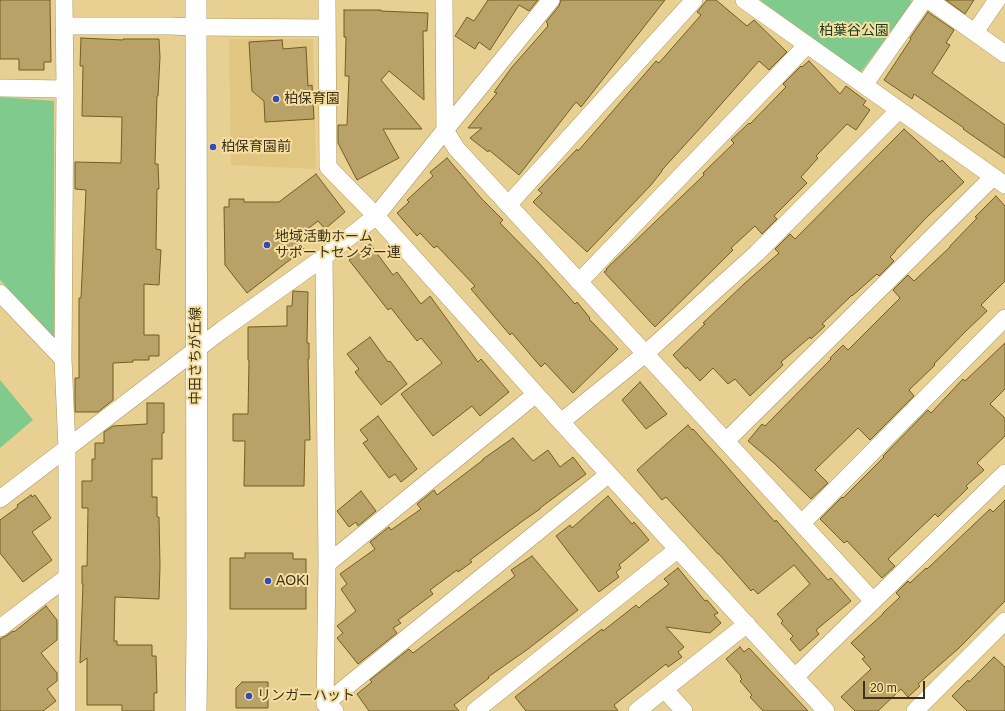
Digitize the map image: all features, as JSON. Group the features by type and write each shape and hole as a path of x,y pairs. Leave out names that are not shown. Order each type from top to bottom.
{"street":[{"path":"64,0 65,89 63,359 67,448 67,711"},
{"name":"中田さちが丘線","path":"196,0 196,711"},
{"path":"327,0 328,167 376,216 561,422 826,711"},
{"path":"444,0 445,130 456,148 873,601"},
{"path":"0,499 222,330 324,257 376,216 550,0"},
{"path":"508,205 694,0"},
{"path":"726,441 999,181 744,0"},
{"path":"864,85 924,0"},
{"path":"929,0 1005,54"},
{"path":"974,32 997,0"},
{"path":"64,26 327,28"},
{"path":"579,282 807,45"},
{"path":"0,88 65,89"},
{"path":"561,422 645,354 757,253 899,110"},
{"path":"324,257 330,707"},
{"path":"0,292 63,359"},
{"path":"802,523 1005,318"},
{"path":"327,564 536,394"},
{"path":"795,677 1005,473"},
{"path":"330,707 609,474"},
{"path":"475,711 678,549"},
{"path":"0,628 67,577"},
{"path":"915,711 1005,621"},
{"path":"637,711 747,624"},
{"path":"664,689 684,711"}],"shaded area":[{"path":"229,39 313,39 316,169 231,165"}],"green space":[{"name":"柏葉谷公園","path":"760,0 910,0 913,2 860,73"},
{"path":"0,97 54,101 54,337 0,280"},
{"path":"0,380 33,420 0,448"}],"building":[{"path":"0,0 50,0 51,62 44,62 44,70 19,70 19,59 0,59"},
{"path":"488,0 538,0 529,11 519,5 490,50 479,42 475,49 455,36 467,17 474,21"},
{"path":"561,0 665,0 581,107 576,102 519,175 489,150 488,152 470,138 482,128 468,128 497,93 494,92 512,67 548,26 546,22 559,6"},
{"path":"707,0 716,0 747,26 754,20 787,52 769,70 759,61 662,170 651,185 587,252 533,202 542,193 538,190 577,149 578,151 656,61 659,63 701,15 697,12"},
{"path":"946,0 974,0 965,14"},
{"path":"344,10 381,10 428,13 427,31 423,31 424,100 389,71 381,80 422,129 383,129 399,158 357,180 338,143 338,125 347,125 349,76 345,76 346,37 344,37"},
{"path":"928,12 954,30 946,43 950,45 932,73 1005,125 1005,158 914,94 912,99 884,80"},
{"path":"81,38 123,40 159,39 160,57 155,164 158,164 159,189 157,189 156,249 161,250 159,285 144,284 144,335 159,335 159,356 149,356 149,360 133,360 133,362 113,363 113,400 98,412 75,412 75,378 79,378 79,298 81,298 86,190 75,189 75,162 121,163 122,117 82,116 83,66 80,66"},
{"path":"282,40 283,49 306,47 308,86 312,85 314,119 265,122 264,101 252,91 249,42"},
{"path":"809,61 840,94 846,86 866,101 863,105 870,110 856,130 847,124 816,156 818,158 801,177 807,183 774,216 777,219 762,234 755,226 731,248 733,250 655,327 604,272 704,175 703,173 734,143 731,140 749,123 750,124 786,87 783,84 801,66 802,67"},
{"path":"904,129 940,162 942,160 964,182 927,217 895,251 890,257 894,261 879,276 877,274 852,295 822,324 825,326 781,362 783,365 750,396 735,379 728,384 713,368 700,381 687,367 686,369 673,355 705,324 703,323 779,253 775,249 790,234 795,239"},
{"path":"447,158 481,198 503,220 500,223 538,262 575,304 577,302 590,318 589,319 618,349 573,393 545,363 541,367 512,333 510,335 471,289 475,286 437,246 434,248 420,233 417,236 397,213 409,202 407,200 433,176 430,172"},
{"name":"地域活動ホーム サポートセンター連","path":"316,174 345,212 325,229 318,221 296,238 304,249 247,293 225,265 224,207 229,207 229,199 244,199 244,202 279,202"},
{"path":"996,196 1005,206 1005,281 981,305 987,311 909,390 914,396 870,440 858,428 815,470 828,483 811,499 774,463 748,441 762,424 765,426 843,345 848,350 900,298 893,290 908,275 914,281 950,247 977,218 975,217"},
{"path":"370,244 393,275 397,272 421,304 430,296 478,362 481,359 509,392 480,416 472,406 433,436 401,394 442,363 421,338 417,341 391,308 388,310 349,260"},
{"path":"293,291 308,292 307,343 309,343 310,440 305,440 304,486 244,486 245,441 233,441 233,414 248,414 248,327 287,326 287,306 292,306"},
{"path":"370,337 388,362 390,361 407,384 381,405 355,372 359,369 347,354"},
{"path":"1005,343 1005,389 990,404 1005,418 1005,436 977,463 984,470 966,486 968,488 938,517 935,514 888,559 895,566 882,578 847,541 844,543 820,519 884,457 883,456 928,410 931,413 963,379 965,381"},
{"path":"640,382 667,414 646,429 622,400"},
{"path":"147,403 164,403 162,459 152,459 152,497 157,497 157,517 159,517 159,599 115,597 114,641 117,641 117,645 152,645 152,656 156,656 157,693 154,693 154,711 122,711 122,705 87,705 87,658 80,663 83,584 82,566 87,566 88,508 82,508 82,481 92,481 92,459 95,459 95,443 104,443 104,432 113,426 147,424"},
{"path":"378,416 417,469 401,482 395,474 389,478 363,443 368,440 360,430"},
{"path":"688,425 722,461 775,522 776,520 828,580 831,578 851,601 816,630 819,634 800,651 790,639 793,636 781,623 783,621 777,614 810,584 794,565 758,594 753,589 751,591 666,497 662,500 637,470"},
{"path":"513,438 533,461 548,450 560,467 573,457 586,474 470,560 472,562 458,572 457,570 430,590 433,594 398,620 401,623 393,628 397,633 358,664 337,638 343,633 337,626 356,611 341,589 347,584 340,574 375,549 370,542 389,527 391,530 421,509 417,504 434,490 437,495"},
{"path":"361,491 376,511 358,526 356,522 349,527 337,511"},
{"path":"31,495 32,497 35,495 51,518 32,532 52,560 23,582 0,553 0,520"},
{"path":"608,496 632,524 634,522 649,540 619,565 621,568 616,572 619,577 599,592 556,536 570,525 572,528"},
{"path":"1005,500 1005,601 959,648 918,684 920,686 908,697 901,689 878,711 855,711 841,697 871,669 862,659 865,657 851,643 900,597 896,593 908,581 910,583 926,568 927,569 990,509 993,512"},
{"path":"245,553 293,553 293,559 306,559 306,609 230,609 230,558 245,558"},
{"path":"532,556 578,610 528,649 488,677 489,678 454,705 459,711 369,711 357,694 372,682 370,680 409,649 413,653 515,576 511,570"},
{"path":"678,568 705,601 707,600 718,613 714,615 721,623 710,633 666,627 684,647 678,652 682,657 668,667 666,664 614,705 618,711 526,711 515,697 602,629 603,631 636,605 639,608 669,584 664,579"},
{"path":"46,606 57,620 57,640 41,653 57,673 57,681 47,689 56,701 43,711 0,711 0,639 13,631 14,632"},
{"path":"740,647 744,652 749,648 808,711 763,711 750,697 752,695 740,681 742,679 740,677 741,676 726,659"},
{"path":"994,657 1005,667 1005,711 967,711 952,696 968,680 969,682"},
{"path":"242,682 268,682 268,708 236,708 236,688"}],"place":[{"name":"柏保育園","path":"276,99"},
{"name":"柏保育園前","path":"213,147"},
{"name":"地域活動ホーム サポートセンター連","path":"267,245"},
{"name":"AOKI","path":"268,581"},
{"name":"リンガーハット","path":"249,696"}]}
